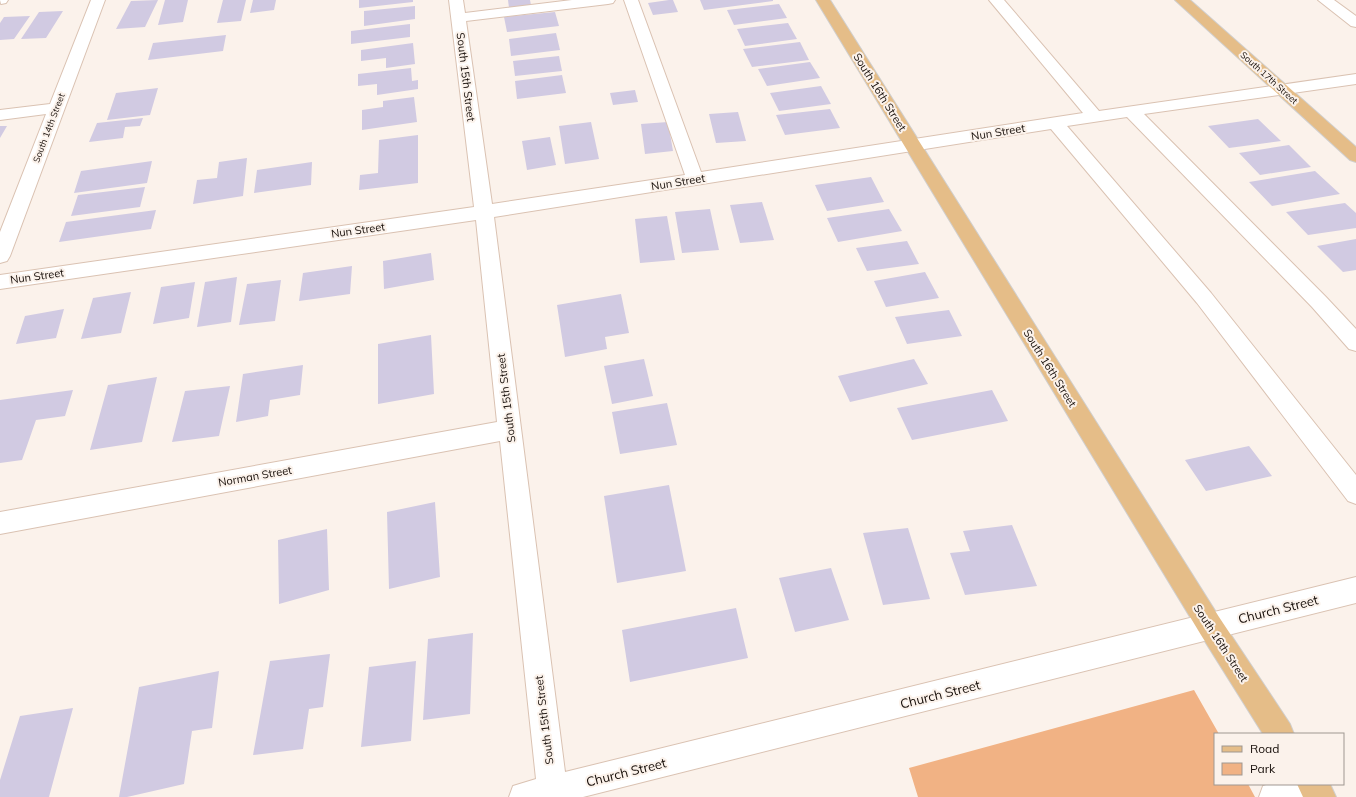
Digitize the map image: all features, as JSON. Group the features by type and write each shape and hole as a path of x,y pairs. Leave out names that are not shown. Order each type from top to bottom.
{"main road":[{"name":"South 16th Street","path":"823,0 1210,626 1279,733"},
{"name":"South 17th Street","path":"1182,0 1356,156"}],"street":[{"name":"South 14th Street","path":"0,256 98,0"},
{"path":"457,9 608,0"},
{"path":"631,0 695,179"},
{"path":"996,0 1095,117"},
{"path":"1325,0 1356,24"},
{"name":"South 15th Street","path":"457,9 484,212 553,794"},
{"name":"Nun Street","path":"0,282 484,212 1055,123 1356,79"},
{"path":"0,115 56,108"},
{"path":"1131,112 1319,302 1356,343"},
{"path":"1055,123 1204,298 1356,492"},
{"name":"Norman Street","path":"0,523 510,430"},
{"name":"Church Street","path":"524,797 553,794 1356,590"},
{"path":"1274,797 1315,789"}],"green space":[{"path":"1194,690 1218,733 1214,733 1214,785 1249,785 1255,797 918,797 909,768"}],"building":[{"path":"158,0 145,27 116,29 131,1"},
{"path":"165,0 188,0 183,22 158,25"},
{"path":"223,0 246,0 241,21 217,23"},
{"path":"253,0 276,0 274,10 250,13"},
{"path":"359,0 413,0 413,2 359,8"},
{"path":"508,0 530,0 531,5 509,8"},
{"path":"673,0 678,12 653,15 648,3"},
{"path":"700,0 773,0 773,1 704,10"},
{"path":"779,4 787,18 734,25 727,10"},
{"path":"415,6 415,19 364,26 364,11"},
{"path":"63,11 46,38 21,39 39,12"},
{"path":"555,12 559,26 507,32 504,17"},
{"path":"30,16 14,39 0,40 0,23 4,17"},
{"path":"788,23 797,39 745,46 737,29"},
{"path":"410,24 410,37 351,44 351,31"},
{"path":"556,33 560,50 511,56 509,39"},
{"path":"226,35 223,51 148,60 153,43"},
{"path":"800,42 809,60 752,67 743,49"},
{"path":"413,43 415,64 386,68 386,58 361,61 361,50"},
{"path":"559,56 562,71 515,76 513,61"},
{"path":"810,62 820,78 767,86 758,69"},
{"path":"411,68 412,81 418,80 418,89 377,95 377,84 358,86 358,74"},
{"path":"562,75 566,93 517,99 515,81"},
{"path":"821,86 831,104 779,111 770,93"},
{"path":"158,88 150,115 107,120 116,93"},
{"path":"635,90 638,102 613,105 610,93"},
{"path":"414,97 417,122 362,130 362,110 383,107 383,101"},
{"path":"830,109 840,128 785,135 776,115"},
{"path":"738,112 746,141 716,143 709,114"},
{"path":"143,118 140,126 125,127 123,138 89,142 97,123"},
{"path":"1258,119 1281,141 1229,148 1208,126"},
{"path":"591,122 599,159 565,164 559,126"},
{"path":"668,122 673,151 645,154 641,124"},
{"path":"0,126 7,126 0,138"},
{"path":"418,135 418,183 359,190 360,175 378,173 379,140"},
{"path":"550,137 556,165 527,170 522,141"},
{"path":"1289,145 1311,167 1260,175 1239,153"},
{"path":"247,158 243,196 193,204 197,180 217,178 219,162"},
{"path":"152,161 147,183 74,193 81,171"},
{"path":"312,162 311,185 254,193 257,170"},
{"path":"1315,171 1340,194 1272,206 1249,182"},
{"path":"871,177 884,202 827,211 815,185"},
{"path":"145,187 140,207 71,216 78,195"},
{"path":"762,202 774,240 740,243 730,205"},
{"path":"1345,203 1356,213 1356,228 1308,235 1286,212"},
{"path":"710,209 719,250 682,253 675,212"},
{"path":"889,209 902,231 838,242 827,218"},
{"path":"156,210 151,229 59,242 66,222"},
{"path":"667,216 675,260 640,263 635,219"},
{"path":"1356,239 1356,270 1343,272 1317,246"},
{"path":"907,241 919,264 867,271 856,248"},
{"path":"431,253 434,280 384,289 383,261"},
{"path":"352,266 350,294 299,301 303,273"},
{"path":"925,272 939,298 886,307 874,281"},
{"path":"237,277 231,322 197,327 205,282"},
{"path":"281,280 275,321 239,325 247,284"},
{"path":"195,282 189,318 153,324 161,287"},
{"path":"131,292 121,333 81,339 93,298"},
{"path":"621,294 629,333 605,337 607,349 565,357 557,305"},
{"path":"64,309 56,338 16,344 25,316"},
{"path":"949,310 962,336 907,344 895,317"},
{"path":"431,335 434,394 378,404 378,344"},
{"path":"644,359 653,396 612,404 604,366"},
{"path":"914,359 928,384 850,402 838,376"},
{"path":"303,365 300,395 270,400 268,416 236,422 243,374"},
{"path":"157,377 142,442 90,450 108,385"},
{"path":"230,386 219,436 172,442 185,391"},
{"path":"73,390 65,416 36,420 22,460 0,463 0,400"},
{"path":"992,390 1008,421 912,440 897,408"},
{"path":"667,403 677,445 620,454 612,412"},
{"path":"1249,446 1272,476 1206,491 1185,460"},
{"path":"669,485 686,571 617,583 604,496"},
{"path":"435,502 440,577 389,589 387,512"},
{"path":"1012,525 1037,586 965,595 950,553 970,551 963,531"},
{"path":"908,528 930,599 883,605 863,533"},
{"path":"327,529 329,590 279,604 278,540"},
{"path":"831,568 849,620 795,632 779,578"},
{"path":"736,608 748,658 630,682 622,630"},
{"path":"473,633 470,714 423,720 428,639"},
{"path":"330,654 323,707 309,709 303,749 253,755 270,661"},
{"path":"416,661 411,741 361,747 369,667"},
{"path":"219,671 212,728 192,731 184,784 127,797 119,797 139,687"},
{"path":"73,708 49,797 0,797 0,780 20,716"}]}
